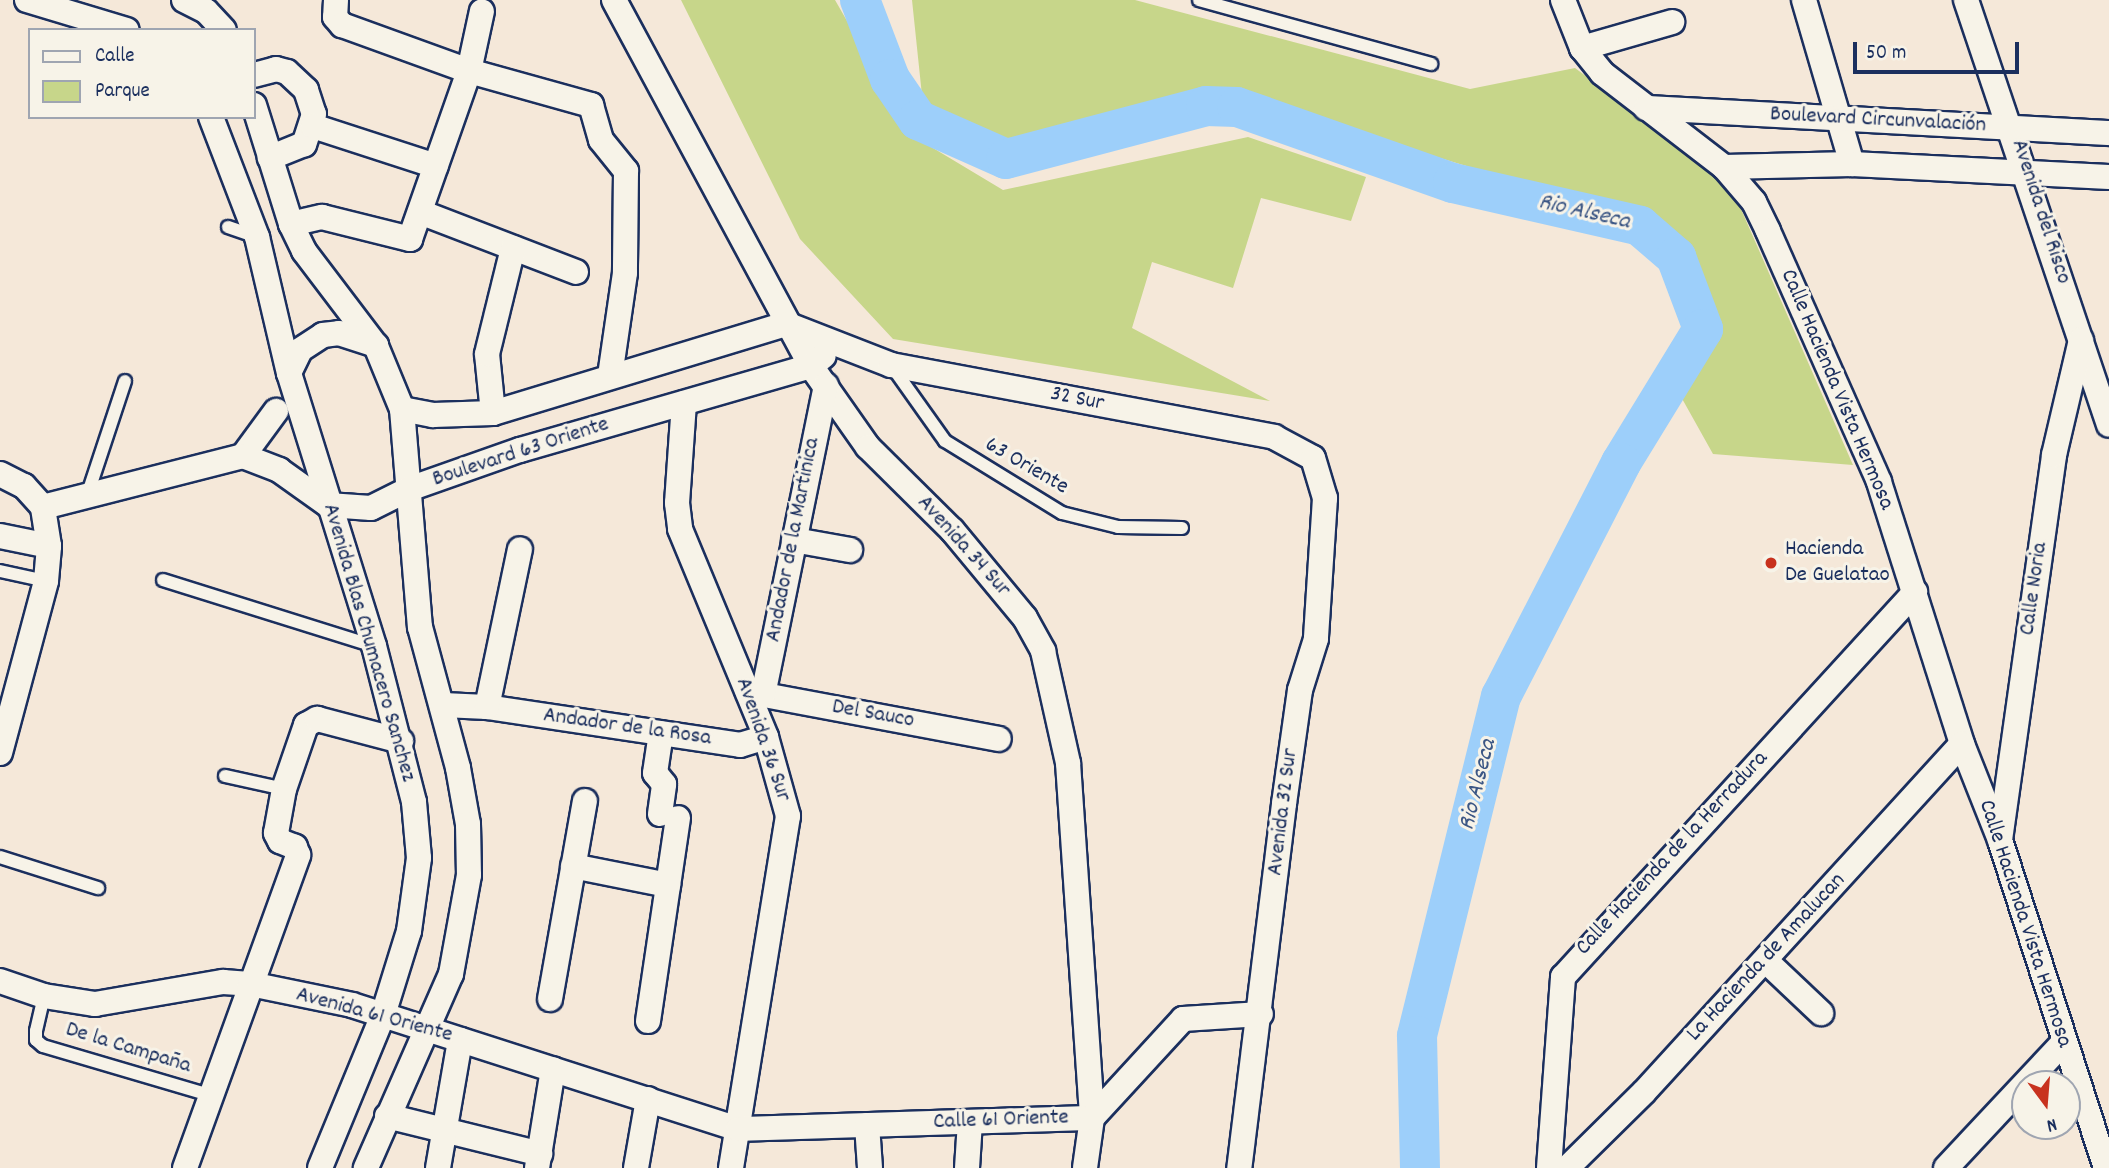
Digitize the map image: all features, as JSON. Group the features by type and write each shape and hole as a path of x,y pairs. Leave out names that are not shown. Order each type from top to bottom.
{"street":[{"path":"27,0 120,28"},
{"path":"184,0 206,11 222,28"},
{"name":"Avenida 34 Sur","path":"614,0 786,324 818,375 868,447 951,530 1025,618 1043,651 1068,763 1092,1118 1085,1168"},
{"name":"Calle Hacienda Vista Hermosa","path":"1563,0 1582,48 1612,83 1724,167 1754,202 1768,231 1879,482 1962,744 2000,840 2063,1043 2106,1168"},
{"path":"1804,0 1852,164"},
{"name":"Avenida del Risco","path":"1966,0 2013,129 2109,425"},
{"path":"336,8 342,25 469,71 591,105 601,140 626,171 625,273 610,376"},
{"path":"291,224 322,217 410,239 469,71 482,11"},
{"path":"1582,48 1672,22"},
{"path":"256,74 276,69 297,79 311,100 313,126 304,144 270,158"},
{"name":"Boulevard Circunvalación","path":"1646,108 2109,133"},
{"path":"256,112 291,224 304,251 376,346 402,409 420,627 443,705 468,824 469,875 451,974 366,1168"},
{"name":"Avenida Blas Chumacero Sanchez","path":"212,119 257,237 289,373 401,741 419,858 416,898 383,1015 320,1168"},
{"path":"313,126 436,166"},
{"name":"Boulevard Circunvalación","path":"1724,167 1852,164 2109,177"},
{"path":"420,212 576,272"},
{"path":"492,413 487,355 513,248"},
{"name":"32 Sur","path":"786,324 891,365 1274,437 1313,458"},
{"name":"Boulevard 63 Oriente","path":"402,409 433,415 492,413 786,324"},
{"path":"289,373 300,350 323,335 347,335 376,346"},
{"name":"Calle Noria","path":"2000,840 2054,455 2081,340"},
{"path":"818,375 839,345"},
{"name":"Boulevard 63 Oriente","path":"328,505 371,508 409,489 520,450 684,403 818,375"},
{"name":"Andador de la Martinica","path":"755,694 794,540 818,375"},
{"name":"Avenida 36 Sur","path":"684,403 677,503 680,530 755,694 784,792 788,838 750,1044 740,1129 731,1168"},
{"path":"243,456 276,411"},
{"path":"43,507 243,456 279,470 328,505"},
{"name":"Avenida 32 Sur","path":"1239,1168 1261,1014 1298,703 1316,639 1325,498 1313,458"},
{"path":"0,474 24,486 43,507 49,546 46,581 5,720 0,754"},
{"path":"0,537 49,546"},
{"path":"794,540 850,551"},
{"path":"488,707 520,549"},
{"name":"Calle Hacienda de la Herradura","path":"1549,1168 1561,997 1568,970 1915,592"},
{"name":"Del Sauco","path":"755,694 999,739"},
{"name":"Andador de la Rosa","path":"443,705 488,707 740,745 766,737"},
{"path":"185,1168 298,855 295,847 276,838 284,789 310,720 401,741"},
{"path":"648,1021 668,885 669,816 664,784 655,773 661,733"},
{"name":"La Hacienda de Amalucan","path":"1567,1168 1766,961 1962,744"},
{"path":"550,999 585,801"},
{"path":"573,866 668,885"},
{"path":"1766,961 1821,1013"},
{"name":"Avenida 61 Oriente","path":"0,981 44,996 117,1004 203,985 250,984 383,1015 740,1129"},
{"name":"Calle 61 Oriente","path":"740,1129 1092,1118 1183,1019 1261,1014"},
{"path":"438,1168 460,1040"},
{"path":"1946,1168 2063,1043"},
{"path":"387,1116 444,1129 512,1158 538,1161 553,1069"},
{"path":"636,1168 648,1099"},
{"path":"967,1168 970,1122"},
{"path":"867,1125 870,1168"}],"lane":[{"path":"1199,0 1431,64"},
{"path":"228,227 257,237"},
{"name":"63 Oriente","path":"891,365 945,441 1062,513 1118,527 1182,528"},
{"path":"87,496 125,382"},
{"path":"0,571 46,581"},
{"path":"163,580 374,646"},
{"path":"225,776 284,789"},
{"path":"0,857 98,888"},
{"name":"De la Campaña","path":"44,996 36,1031 36,1040 43,1046 213,1096"}],"green space":[{"path":"681,0 835,0 913,136 1003,190 1248,137 1366,177 1351,221 1261,198 1233,288 1152,262 1132,328 1270,401 893,339 800,239"},
{"path":"912,0 1135,0 1470,89 1575,68 1730,184 1853,465 1713,454 1680,395 1713,336 1666,227 1234,95 998,144 923,105"}],"waterway":[{"name":"Rio Alseca","path":"860,0 890,79 918,120 1006,159 1206,106 1237,107 1453,183 1640,226 1676,257 1703,329 1621,463 1501,696 1417,1036 1420,1168"}],"place":[{"name":"Hacienda De Guelatao","path":"1771,563"}]}
